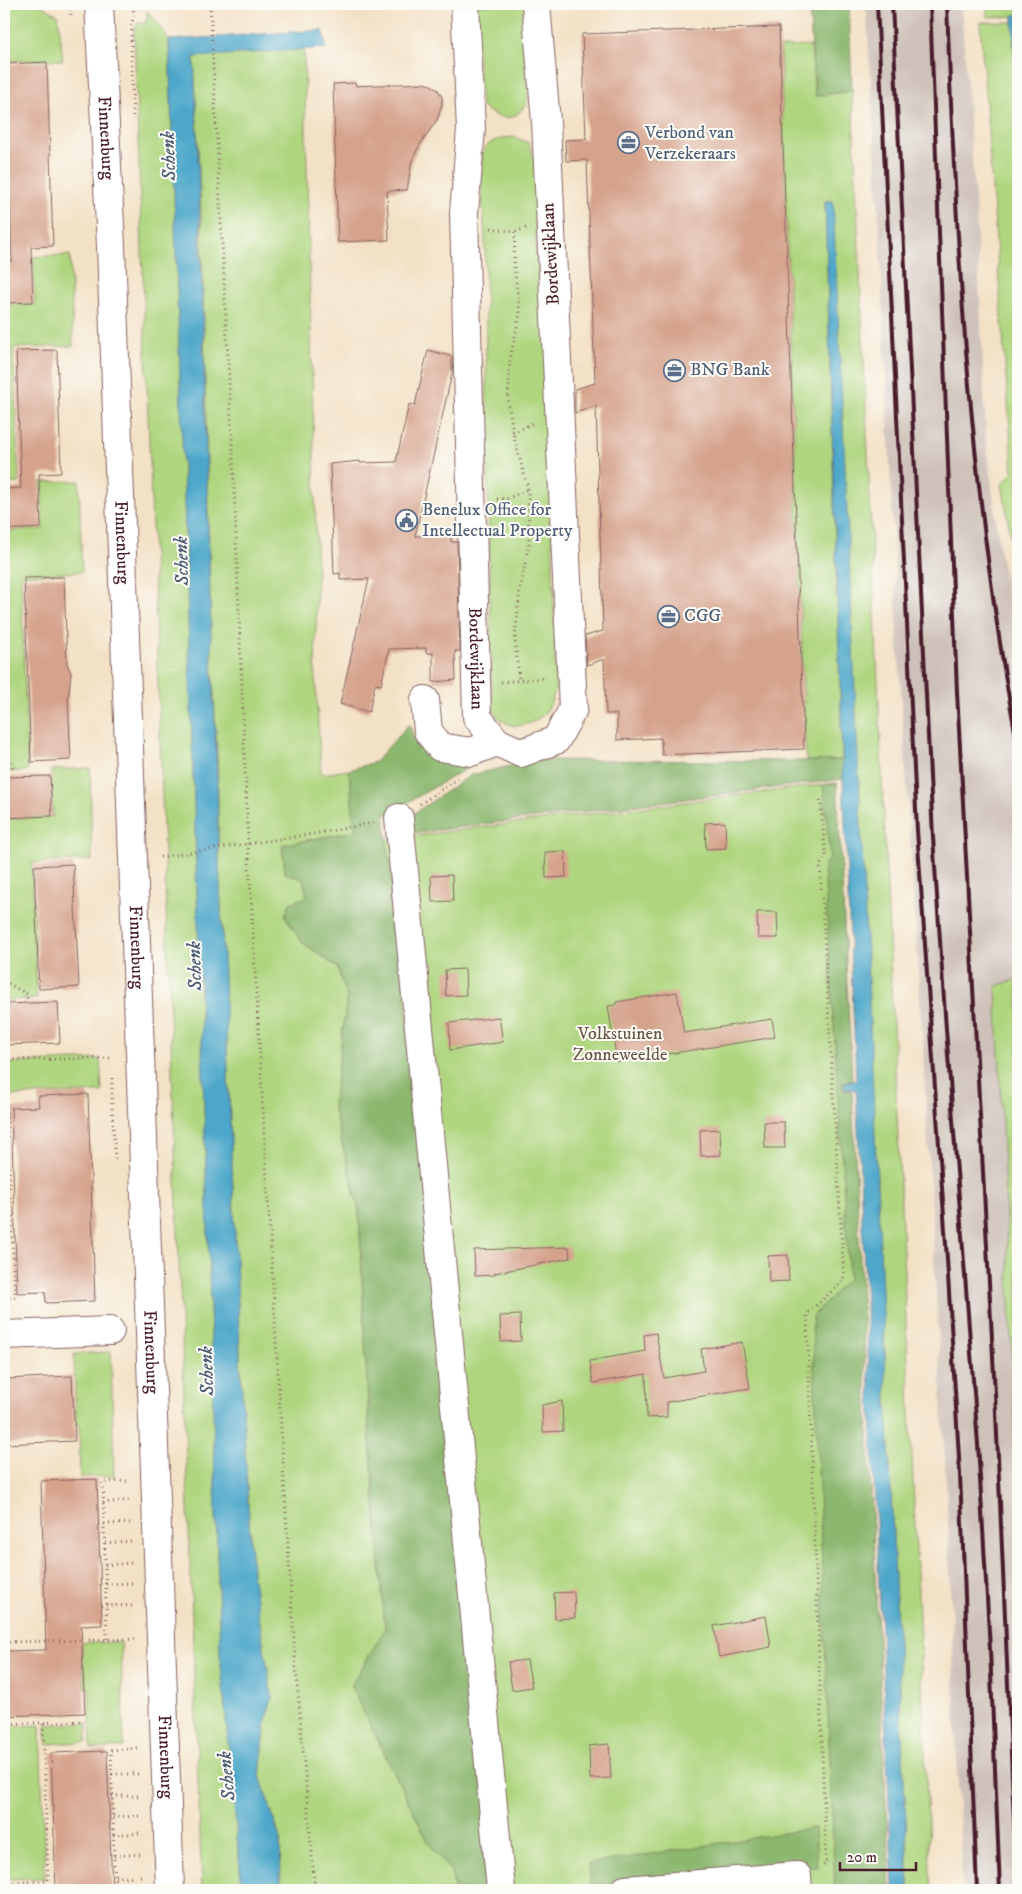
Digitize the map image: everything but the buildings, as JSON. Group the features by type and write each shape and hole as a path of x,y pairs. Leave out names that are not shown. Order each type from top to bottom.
{"street":[{"name":"Finnenburg","path":"99,4 111,246 170,1890"},
{"name":"Bordewijklaan","path":"465,4 471,129 464,213 477,717 497,742 521,753 556,740 573,709 546,122 536,4"},
{"path":"425,700 428,731 440,747 472,752 497,742"},
{"path":"399,818 501,1890"},
{"path":"4,1335 110,1331"},
{"path":"625,1890 797,1883"}],"path":[{"path":"210,4 233,458 248,844 260,1063 295,1658 316,1890"},
{"path":"464,213 495,230 514,232 531,227 549,214"},
{"path":"514,232 514,266 520,313 510,360 508,400 513,433 528,489 529,543 520,589 515,638 519,680"},
{"path":"4,477 9,479"},
{"path":"472,500 507,499 528,489"},
{"path":"477,696 498,683 544,678 572,681"},
{"path":"4,757 12,760 13,768"},
{"path":"797,1883 826,1864 807,1314 844,1280 820,864 826,856 820,800"},
{"path":"190,851 224,846"},
{"path":"4,981 26,994 27,1001"},
{"path":"4,1060 140,1056"},
{"path":"4,1104 6,1104 15,1297 4,1298"},
{"path":"107,1639 103,1482 131,1481"},
{"path":"104,1503 132,1500"},
{"path":"104,1524 133,1522"},
{"path":"104,1543 133,1541"},
{"path":"105,1565 134,1563"},
{"path":"106,1584 134,1582"},
{"path":"106,1606 135,1606"},
{"path":"4,1642 136,1639"},
{"path":"4,1724 84,1721"},
{"path":"4,1863 4,1883 48,1881 43,1723"},
{"path":"115,1890 111,1750 137,1748"},
{"path":"112,1774 138,1774"},
{"path":"112,1796 139,1796"},
{"path":"113,1816 139,1816"},
{"path":"113,1834 140,1833"},
{"path":"114,1856 141,1854"},
{"path":"114,1877 142,1876"}],"shaded area":[{"path":"866,4 961,4 976,215 986,438 1000,552 1018,650 1018,1890 962,1890 948,1521 923,1049 898,644 879,220"}],"green space":[{"path":"4,4 39,4 58,15 63,60 4,61"},
{"path":"526,4 529,98 514,116 502,117 481,106 474,5"},
{"path":"809,4 849,4 852,91 815,96"},
{"path":"983,4 1018,4 1018,15 987,17 987,7"},
{"path":"147,11 169,40 220,1654 242,1890 202,1890 134,31 137,23 146,23"},
{"path":"980,22 1013,22 1018,133 1018,581 1002,484 1013,472"},
{"path":"811,46 815,96 852,91 931,1890 909,1890 832,201 825,201 842,760 806,761 780,47"},
{"path":"304,49 317,575 315,672 321,772 322,774 349,770 355,831 282,845 303,879 307,897 302,942 337,967 347,997 333,1107 359,1211 369,1426 385,1629 351,1686 429,1843 451,1871 455,1890 281,1890 280,1839 260,1776 266,1720 272,1697 252,1574 241,1377 218,836 218,770 211,637 202,234 194,56"},
{"path":"514,137 529,143 535,160 536,254 547,317 556,687 553,698 544,714 524,725 510,725 504,722 498,717 492,707 485,244 481,180 482,157 487,146 498,140"},
{"path":"70,255 73,346 13,348 19,483 4,484 4,305 35,304 33,257"},
{"path":"79,481 82,572 21,575 28,771 4,772 4,531 43,529 41,482"},
{"path":"409,724 416,743 432,759 483,759 384,816 419,1117 496,1890 455,1890 451,1871 429,1843 351,1686 385,1629 369,1426 359,1211 333,1107 347,997 337,967 302,942 285,916 290,903 307,897 303,879 285,873 282,845 355,831 349,770 375,762"},
{"path":"536,760 842,760 843,779 407,834 404,820 471,775"},
{"path":"90,768 92,860 32,863 37,999 4,1000 4,819 53,817 51,770"},
{"name":"Volkstuinen Zonneweelde","path":"837,783 890,1890 475,1890 369,840"},
{"path":"837,783 852,1079 842,1083 843,1089 852,1091 890,1890 835,1890 812,1317 849,1278 824,865 830,857 823,785"},
{"path":"1018,979 1018,1489 996,986"},
{"path":"100,1059 102,1092 4,1096 4,1063"},
{"path":"111,1352 114,1476 80,1477 79,1425 76,1424 74,1354"},
{"path":"121,1642 124,1747 91,1749 89,1688 85,1688 82,1643"},
{"path":"87,1723 87,1742 47,1744 46,1725"},
{"path":"40,1725 45,1878 7,1879 4,1727"},
{"path":"815,1828 817,1867 590,1885 588,1864"}],"water":[{"path":"1013,15 1018,15 1018,133 1013,22"},
{"path":"323,30 326,48 194,57 218,836 241,1377 252,1574 272,1697 266,1720 260,1776 280,1839 281,1890 242,1890 220,1654 169,40"},
{"path":"825,201 833,201 909,1890 893,1890 856,1090 844,1088 844,1083 856,1079 843,779"}],"railway":[{"path":"877,4 917,830 960,1474 977,1890"},
{"path":"892,4 933,837 978,1444 990,1649 1000,1890"},
{"path":"930,4 957,692 996,1412 1017,1890"},
{"path":"947,4 955,191 968,377 988,563 1018,747"}],"place":[{"name":"Verbond van Verzekeraars","path":"629,143"},
{"name":"BNG Bank","path":"674,370"},
{"name":"Benelux Office for Intellectual Property","path":"406,520"},
{"name":"CGG","path":"668,616"}],"water label":[{"name":"Schenk","path":"169,156"},
{"name":"Schenk","path":"182,561"},
{"name":"Schenk","path":"195,966"},
{"name":"Schenk","path":"207,1371"},
{"name":"Schenk","path":"227,1776"}]}
